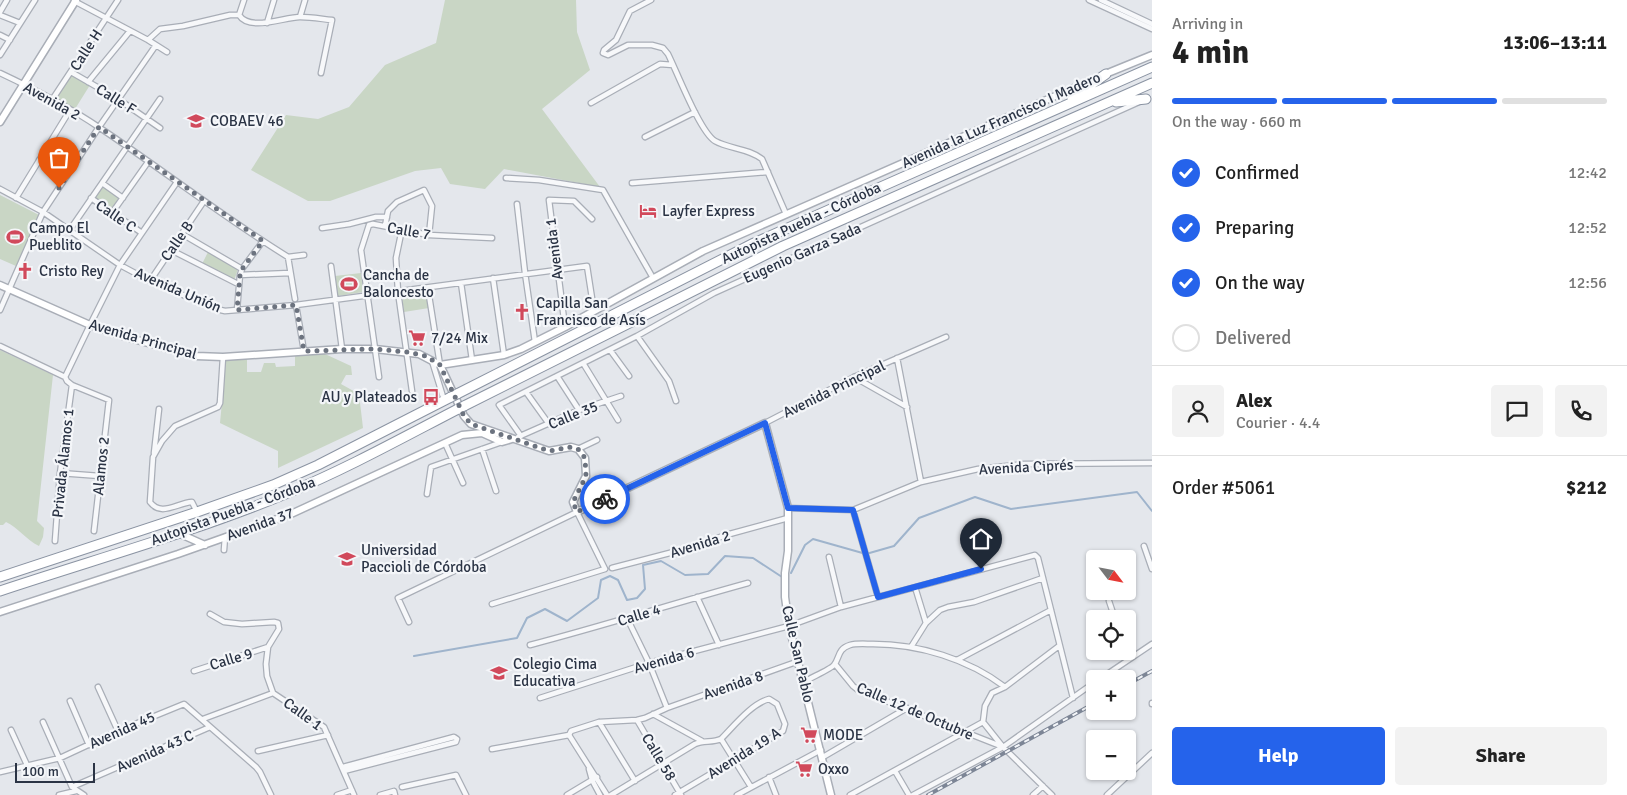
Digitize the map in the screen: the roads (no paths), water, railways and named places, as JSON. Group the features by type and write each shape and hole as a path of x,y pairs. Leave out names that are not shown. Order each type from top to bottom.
{"highway":[{"name":"Autopista Puebla - Córdoba","path":"0,577 197,512 273,485 318,466 754,243 1152,67"},
{"path":"1056,109 1106,74"},
{"name":"Autopista Puebla - Córdoba","path":"0,591 177,533 288,493 359,460 783,246 1152,83"},
{"path":"1106,104 1149,98"}],"street":[{"path":"6,0 0,13 20,23"},
{"path":"0,55 35,0"},
{"path":"0,122 75,0 167,52"},
{"name":"Calle H","path":"52,100 118,0"},
{"path":"239,15 244,0"},
{"path":"267,23 274,0"},
{"path":"300,17 305,0"},
{"path":"651,0 630,11 616,40 603,53 608,55 628,45 652,45 663,48 708,135 712,140 755,153 762,159 786,214"},
{"path":"1089,0 1152,29"},
{"path":"1101,0 1152,24"},
{"path":"148,40 160,29 183,26 230,15 239,15"},
{"path":"239,15 241,19 256,23 300,17 332,20 321,73"},
{"path":"88,82 130,31"},
{"path":"0,35 10,40"},
{"path":"0,310 43,212 118,99 156,46"},
{"name":"Avenida la Luz Francisco I Madero","path":"440,365 504,355 535,342 703,251 1152,55"},
{"path":"591,103 660,64 673,65"},
{"name":"Calle F","path":"71,72 118,99 160,128"},
{"name":"Avenida 2","path":"0,73 99,127 204,201 288,256"},
{"path":"69,230 160,98"},
{"name":"Eugenio Garza Sada","path":"521,436 499,405 637,336 714,293 1149,98"},
{"path":"16,198 70,110"},
{"path":"645,136 696,112"},
{"path":"40,160 67,176"},
{"path":"112,213 148,162"},
{"path":"632,183 768,172"},
{"path":"506,178 539,180 603,190 653,278"},
{"path":"102,182 123,198"},
{"path":"65,377 120,265 177,182"},
{"name":"Avenida Unión","path":"0,189 43,212 120,265 150,281 224,311 296,305 587,266 594,311"},
{"path":"385,226 388,211 397,202 424,190 432,206 429,235"},
{"name":"Calle C","path":"91,198 142,233"},
{"name":"Avenida 1","path":"565,327 556,269 549,200 574,201 592,219"},
{"name":"Calle B","path":"150,281 204,201"},
{"path":"517,204 524,273 535,342"},
{"path":"322,228 376,217 387,217"},
{"name":"Calle 7","path":"367,296 361,250 369,226 373,224 429,235 492,238"},
{"path":"402,229 396,258 398,292 412,390"},
{"path":"182,234 242,269"},
{"path":"237,310 238,284 242,269 263,241"},
{"path":"171,250 238,284"},
{"path":"295,299 288,256 304,255"},
{"path":"331,266 342,349"},
{"path":"240,275 290,273"},
{"path":"493,278 504,355"},
{"path":"461,283 472,360"},
{"name":"Avenida Principal","path":"0,285 90,325 126,338 188,355 206,357 342,349 375,349 426,356 440,365"},
{"path":"428,288 440,365 466,420 471,424 549,451 571,447 578,449 585,458 587,467 586,476 573,502 605,570 492,604"},
{"path":"367,296 379,377"},
{"path":"296,305 304,351"},
{"path":"637,336 669,381 676,401"},
{"name":"Avenida Principal","path":"409,622 398,598 765,423 854,377 946,337"},
{"path":"0,346 65,377 72,385"},
{"path":"610,350 630,376"},
{"path":"153,456 162,441 175,426 215,410 218,407 220,403 224,356"},
{"path":"896,358 922,482"},
{"path":"432,361 451,397"},
{"path":"583,363 618,420"},
{"path":"557,376 579,410"},
{"path":"854,377 907,407"},
{"name":"Alamos 2","path":"72,385 109,400 94,531"},
{"name":"Privada Álamos 1","path":"55,542 60,473 72,385"},
{"path":"526,392 548,424"},
{"name":"Calle 35","path":"512,439 579,410 621,396"},
{"path":"159,409 150,502 154,507 161,510 192,502 197,512"},
{"name":"Calle San Pablo","path":"765,423 788,508 785,596 789,626 831,795"},
{"name":"Avenida 37","path":"0,612 205,545 291,514 462,435 482,433 502,442"},
{"path":"427,494 430,468 512,439"},
{"path":"578,449 598,440"},
{"path":"445,443 463,483"},
{"path":"482,449 496,491"},
{"name":"Avenida Ciprés","path":"788,508 853,510 922,482 978,469 1024,464 1152,463"},
{"path":"60,473 100,476"},
{"path":"853,510 878,597"},
{"name":"Avenida 2","path":"612,568 685,549 726,535 788,518"},
{"path":"177,533 205,545"},
{"path":"224,550 225,537"},
{"path":"1144,546 1152,569"},
{"name":"Avenida 6","path":"540,698 649,663 789,626 841,607 1035,555 1038,558 1043,578"},
{"path":"829,557 841,607"},
{"path":"911,648 926,623 940,610 964,605 1043,578 1073,698"},
{"name":"Calle 4","path":"530,645 748,584"},
{"path":"914,587 926,623"},
{"path":"697,597 719,644"},
{"path":"1109,601 1112,610"},
{"path":"957,660 1051,610"},
{"name":"Calle 1","path":"210,614 224,622 242,624 278,623 279,629 268,647 266,670 273,693 320,724 328,734"},
{"path":"627,618 649,663 667,708"},
{"path":"804,682 835,664 840,651 849,645 877,644 942,654 984,674 1005,687"},
{"path":"1136,654 1152,644"},
{"path":"1052,795 1003,747 984,722 984,706 992,693 1005,687 1059,646"},
{"name":"Calle 9","path":"194,670 268,647"},
{"path":"1112,670 1126,660"},
{"name":"Avenida 8","path":"492,749 569,735 571,731 599,722 637,720 799,661"},
{"name":"Calle 12 de Octubre","path":"835,664 858,690 1003,747"},
{"path":"98,687 118,731"},
{"path":"913,795 1003,747 1086,689"},
{"path":"271,795 260,772 202,719 273,693"},
{"name":"Avenida 19 A","path":"679,794 783,731 785,724 776,704 769,699 762,701 751,709 721,739"},
{"path":"70,701 89,745"},
{"name":"Avenida 45","path":"0,772 60,758 118,731 184,704 202,719"},
{"path":"737,795 769,777 822,754 907,708"},
{"path":"653,714 702,741 721,739 751,787"},
{"name":"Calle 58","path":"637,720 679,794"},
{"path":"43,722 74,789 84,795"},
{"path":"599,722 635,780"},
{"path":"850,795 984,722"},
{"name":"Avenida 43 C","path":"59,795 210,727"},
{"path":"11,730 27,765"},
{"path":"258,750 328,734 353,793 337,795"},
{"path":"569,735 588,766 600,795"},
{"path":"454,737 457,739 456,742 343,769 454,737"},
{"path":"611,795 702,741"},
{"path":"1107,795 1152,753"},
{"path":"895,771 909,795"},
{"path":"402,787 456,775 466,795"},
{"path":"769,777 776,795"},
{"path":"567,795 594,778"},
{"path":"594,778 607,795"},
{"path":"1033,795 1044,786"},
{"path":"380,795 394,791 395,795"}],"waterway":[{"path":"791,573 805,545 813,539 866,554 894,546 919,518 975,497 1011,509 1137,492 1152,511"},
{"path":"414,656 517,638 527,618 545,609 567,621 598,598 601,580 610,576 618,580 627,600 637,598 645,589 643,565 661,561 685,575 708,574 725,556 753,558 782,577"}],"railway":[{"path":"1136,680 1152,671"},
{"path":"928,795 1086,708"}],"place":[{"name":"COBAEV 46","path":"196,121"},
{"name":"Layfer Express","path":"648,211"},
{"name":"Campo El Pueblito","path":"15,237"},
{"name":"Cristo Rey","path":"25,271"},
{"name":"Cancha de Baloncesto","path":"349,284"},
{"name":"Capilla San Francisco de Asís","path":"522,312"},
{"name":"7/24 Mix","path":"417,338"},
{"name":"AU y Plateados","path":"431,397"},
{"name":"Universidad Paccioli de Córdoba","path":"347,559"},
{"name":"Colegio Cima Educativa","path":"499,673"},
{"name":"MODE","path":"809,735"},
{"name":"Oxxo","path":"804,769"}]}
